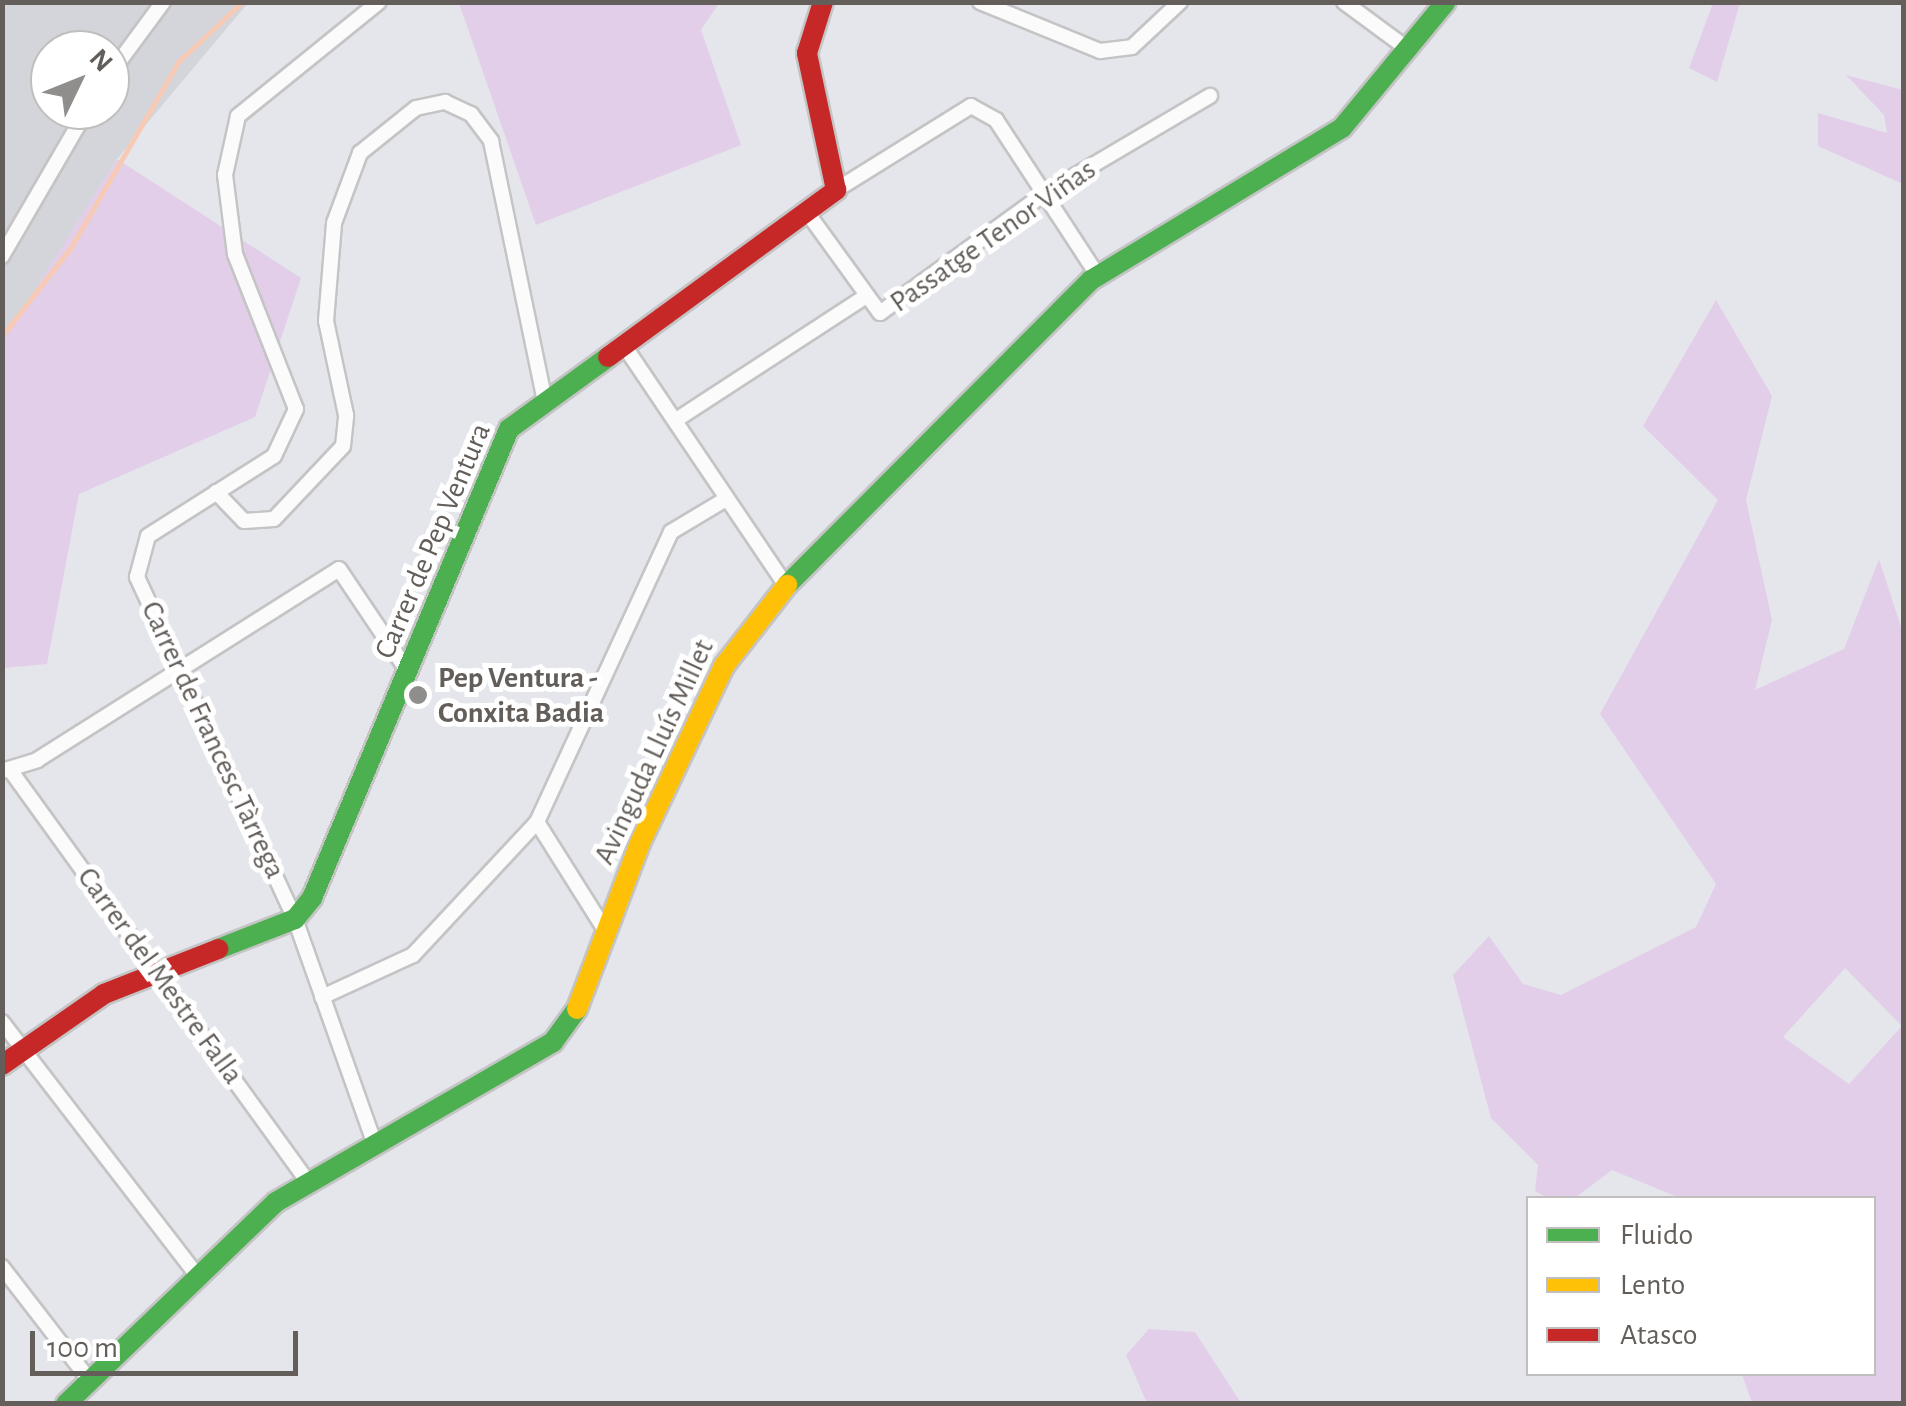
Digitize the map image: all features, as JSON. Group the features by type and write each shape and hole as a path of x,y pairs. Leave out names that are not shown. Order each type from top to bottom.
{"street":[{"path":"130,46 162,2"},
{"name":"Carrer de Francesc Tàrrega","path":"374,1142 295,920 138,577 139,556 148,536 274,456 296,408 234,254 227,144 258,91 379,2"},
{"path":"823,2 807,53 836,190 972,106 996,120 1098,276"},
{"path":"980,2 1100,51 1132,47 1180,2"},
{"path":"1344,2 1409,50"},
{"name":"Avinguda Lluís Millet","path":"66,1404 194,1273 308,1182 553,1042 573,1019 606,934 724,666 786,586 1098,276 1308,154 1409,50 1446,2"},
{"name":"Passatge Tenor Viñas","path":"809,215 880,313 1044,194 1210,96"},
{"path":"216,492 244,521 274,519 342,446 346,415 326,321 338,208 360,154 416,108 446,102 471,114 491,141 544,397"},
{"path":"2,256 75,130"},
{"name":"Carrer de Pep Ventura","path":"295,920 330,862 509,429 544,397 809,215 836,190"},
{"path":"676,420 865,297"},
{"path":"623,344 786,586"},
{"path":"322,997 413,954 537,822 672,532 726,500"},
{"path":"7,771 339,568 409,672"},
{"name":"Carrer del Mestre Falla","path":"7,771 308,1182"},
{"path":"537,822 606,934"},
{"path":"2,1064 104,994 295,920"},
{"path":"2,1022 194,1273"},
{"path":"2,1267 90,1382"}],"shaded area":[{"path":"3,3 248,3 117,159 3,342"},
{"path":"459,3 719,3 701,30 741,145 536,225"},
{"path":"1713,3 1740,3 1717,82 1689,68"},
{"path":"1846,75 1903,90 1903,184 1818,146 1818,113 1887,133 1884,115"},
{"path":"117,159 301,278 255,417 79,494 47,664 3,668 2,342"},
{"path":"1716,300 1772,396 1746,500 1772,620 1755,690 1844,649 1879,559 1903,633 1903,1403 1752,1403 1743,1376 1876,1376 1876,1196 1675,1196 1612,1170 1578,1196 1544,1196 1535,1191 1538,1165 1491,1118 1453,975 1489,936 1523,984 1561,995 1696,927 1716,884 1600,714 1718,500 1643,426","holes":["1845,968 1902,1026 1849,1084 1783,1037"]},
{"path":"1149,1329 1195,1332 1241,1403 1147,1403 1126,1355"}],"waterway":[{"path":"2,336 71,247 179,61 242,2"}],"traffic: fast":[{"path":"787,585 1091,280 1342,128 1446,2"},
{"path":"218,949 295,919 312,898 509,429 608,357"},
{"path":"66,1404 276,1202 553,1042 577,1009"}],"traffic: slow":[{"path":"577,1009 640,843 724,666 787,585"}],"traffic: jam":[{"path":"608,357 836,190 807,53 823,2"},
{"path":"2,1065 104,994 218,949"}],"place":[{"name":"Pep Ventura - Conxita Badia","path":"418,695"}]}
